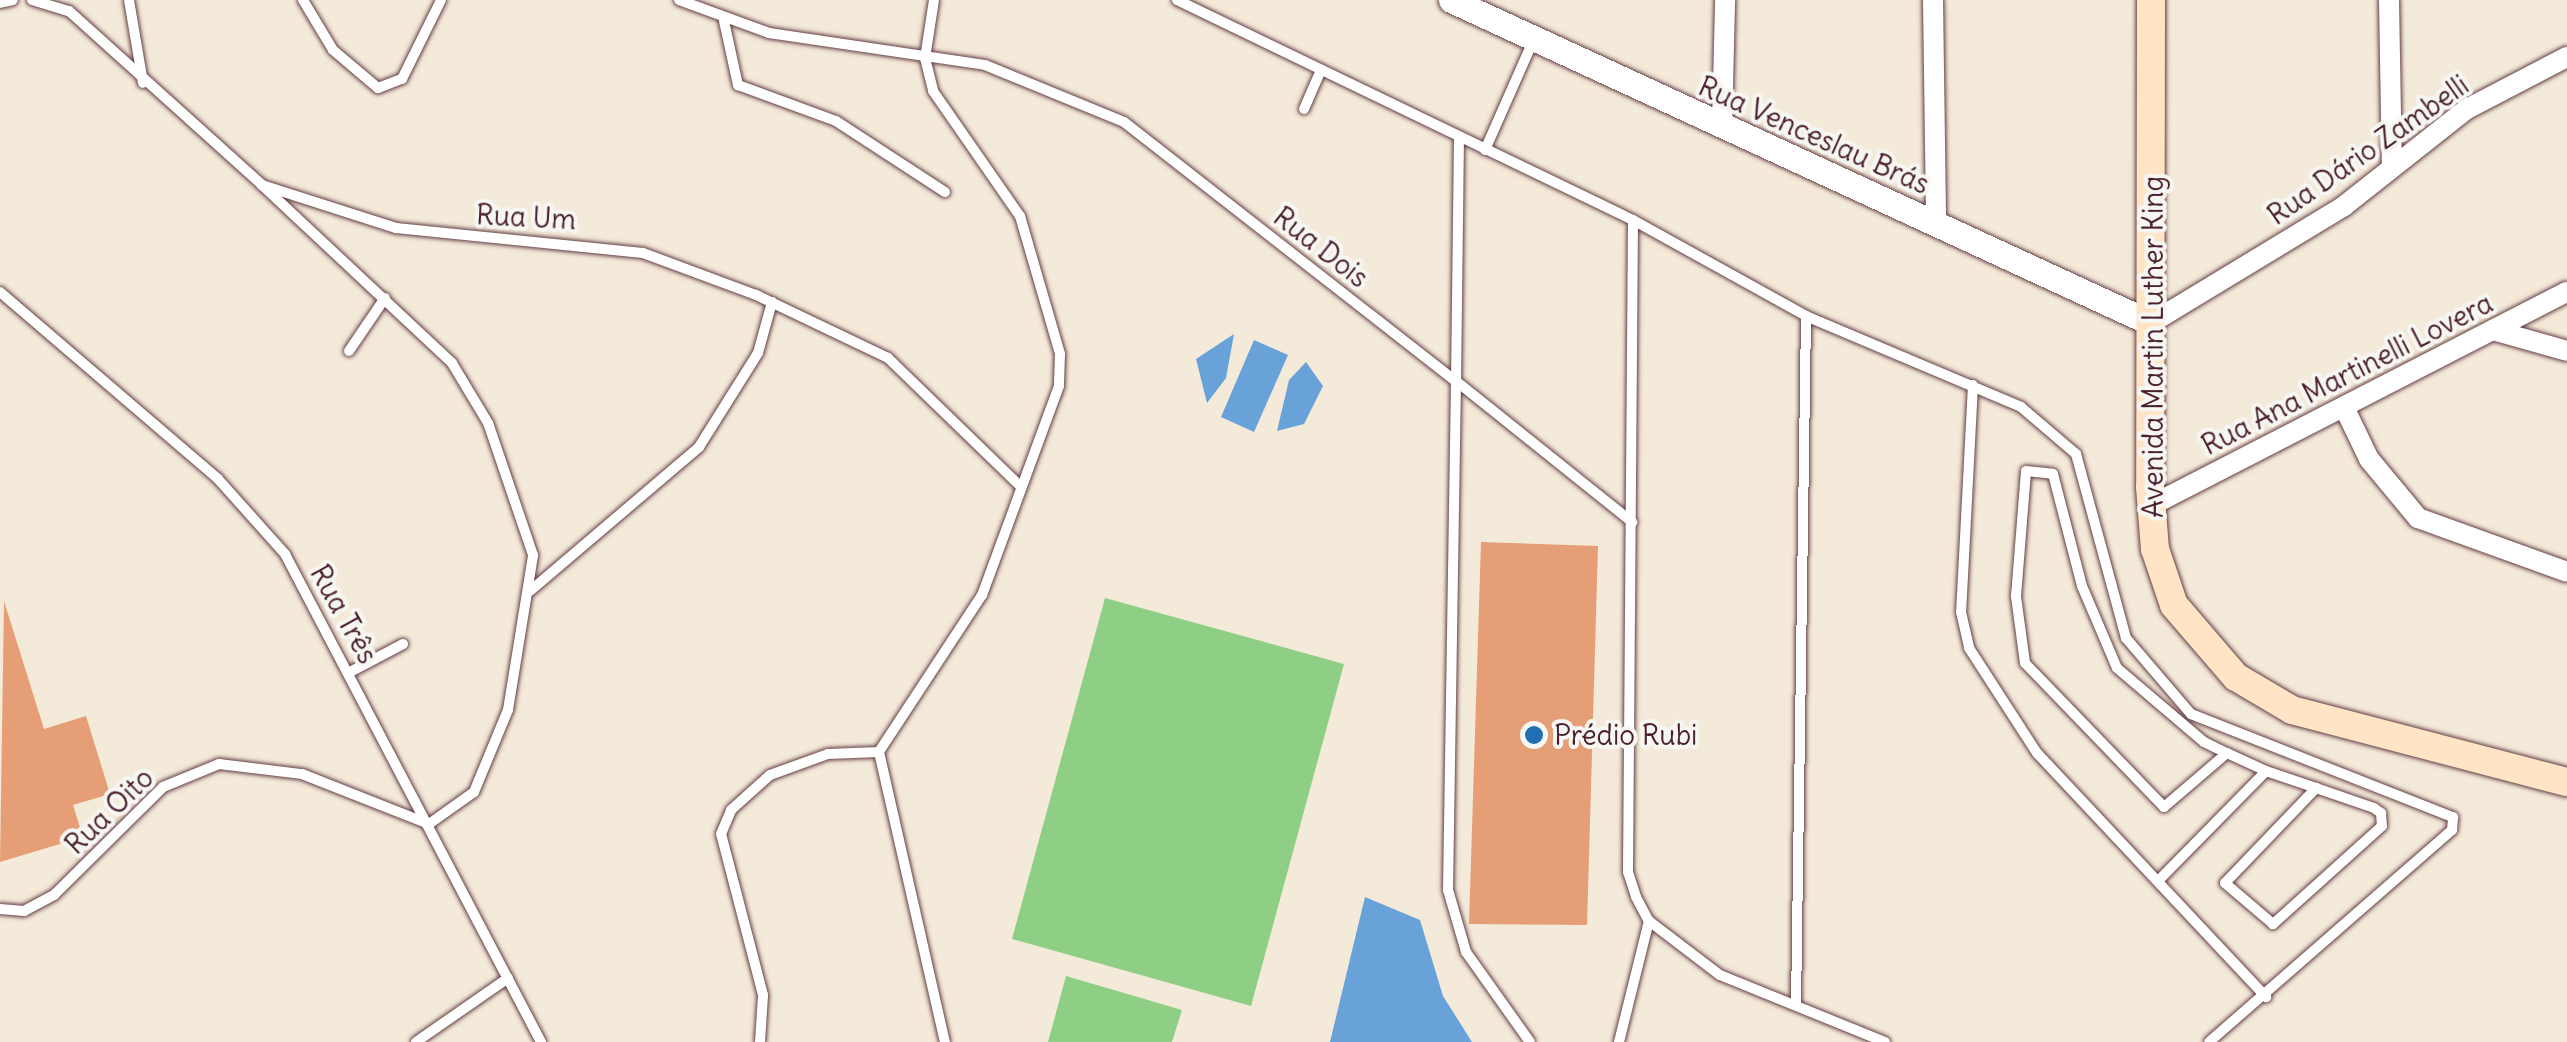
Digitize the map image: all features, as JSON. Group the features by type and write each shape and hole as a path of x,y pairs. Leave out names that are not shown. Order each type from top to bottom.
{"main road":[{"name":"Avenida Martin Luther King","path":"2151,0 2152,505 2174,605 2261,696 2324,722 2567,782"}],"street":[{"name":"Rua Venceslau Brás","path":"1452,0 1722,128 2152,323"},
{"path":"1722,128 1726,0"},
{"path":"1934,0 1936,223"},
{"path":"2389,0 2392,166"},
{"name":"Rua Dário Zambelli","path":"2152,323 2344,206 2468,109 2567,57"},
{"name":"Rua Ana Martinelli Lovera","path":"2152,505 2567,292"},
{"path":"2493,330 2567,351"},
{"path":"2344,407 2368,459 2418,518 2567,572"}],"lane":[{"path":"0,3 12,0"},
{"name":"Rua Um","path":"32,0 70,10 143,84 262,185 396,228 643,253 772,302 888,358 1020,486"},
{"path":"129,0 143,84"},
{"path":"303,0 333,50 378,88 402,78 440,0"},
{"name":"Rua Dois","path":"679,0 724,21 924,58 984,65 1124,122 1632,522"},
{"path":"934,0 924,58 946,113 1002,179 1052,314 1059,386 982,595 879,752 945,1042"},
{"path":"1178,0 1633,220 1806,316 2021,407 2076,454 2126,638 2192,714 2453,816 2452,830 2266,997 2209,1042"},
{"path":"724,21 738,85 836,121 945,192"},
{"path":"1485,150 1534,38"},
{"path":"1304,109 1321,70"},
{"path":"1459,137 1448,890 1466,952 1530,1042"},
{"path":"262,185 452,363 488,423 529,521 529,592 508,710 486,770 454,814 429,824"},
{"path":"1633,220 1628,872 1649,922 1720,975 1885,1042"},
{"name":"Rua Três","path":"0,292 261,524 350,672 540,1042"},
{"path":"349,351 385,298"},
{"path":"529,592 698,447 758,353 772,302"},
{"path":"1796,1003 1806,316"},
{"path":"1973,385 1961,612 1969,648 2036,753 2266,997"},
{"path":"2227,752 2164,807 2025,663 2016,596 2026,471 2053,474 2082,586 2117,668 2146,700 2227,752 2266,771 2316,788 2374,808 2382,826 2264,924 2234,896 2228,874 2316,788"},
{"path":"350,672 403,644"},
{"path":"760,1042 764,995 721,834 731,810 770,775 828,754 879,752"},
{"name":"Rua Oito","path":"0,909 24,911 54,895 163,786 219,764 289,770 429,824"},
{"path":"2158,881 2266,771"},
{"path":"1619,1042 1649,922"},
{"path":"416,1042 508,978"}],"green space":[{"path":"1105,598 1344,664 1251,1006 1012,939"},
{"path":"1066,976 1182,1010 1172,1042 1048,1042"}],"water":[{"path":"1234,334 1226,378 1207,403 1196,359"},
{"path":"1254,340 1288,355 1254,432 1221,417"},
{"path":"1306,362 1323,386 1304,424 1277,431 1289,380"},
{"path":"1365,897 1420,920 1443,996 1472,1042 1330,1042"}],"building":[{"name":"Prédio Rubi","path":"1481,542 1598,546 1587,925 1469,924"},
{"path":"4,601 44,729 86,716 110,794 73,805 83,837 0,862"}],"place":[{"name":"Prédio Rubi","path":"1534,735"}]}
